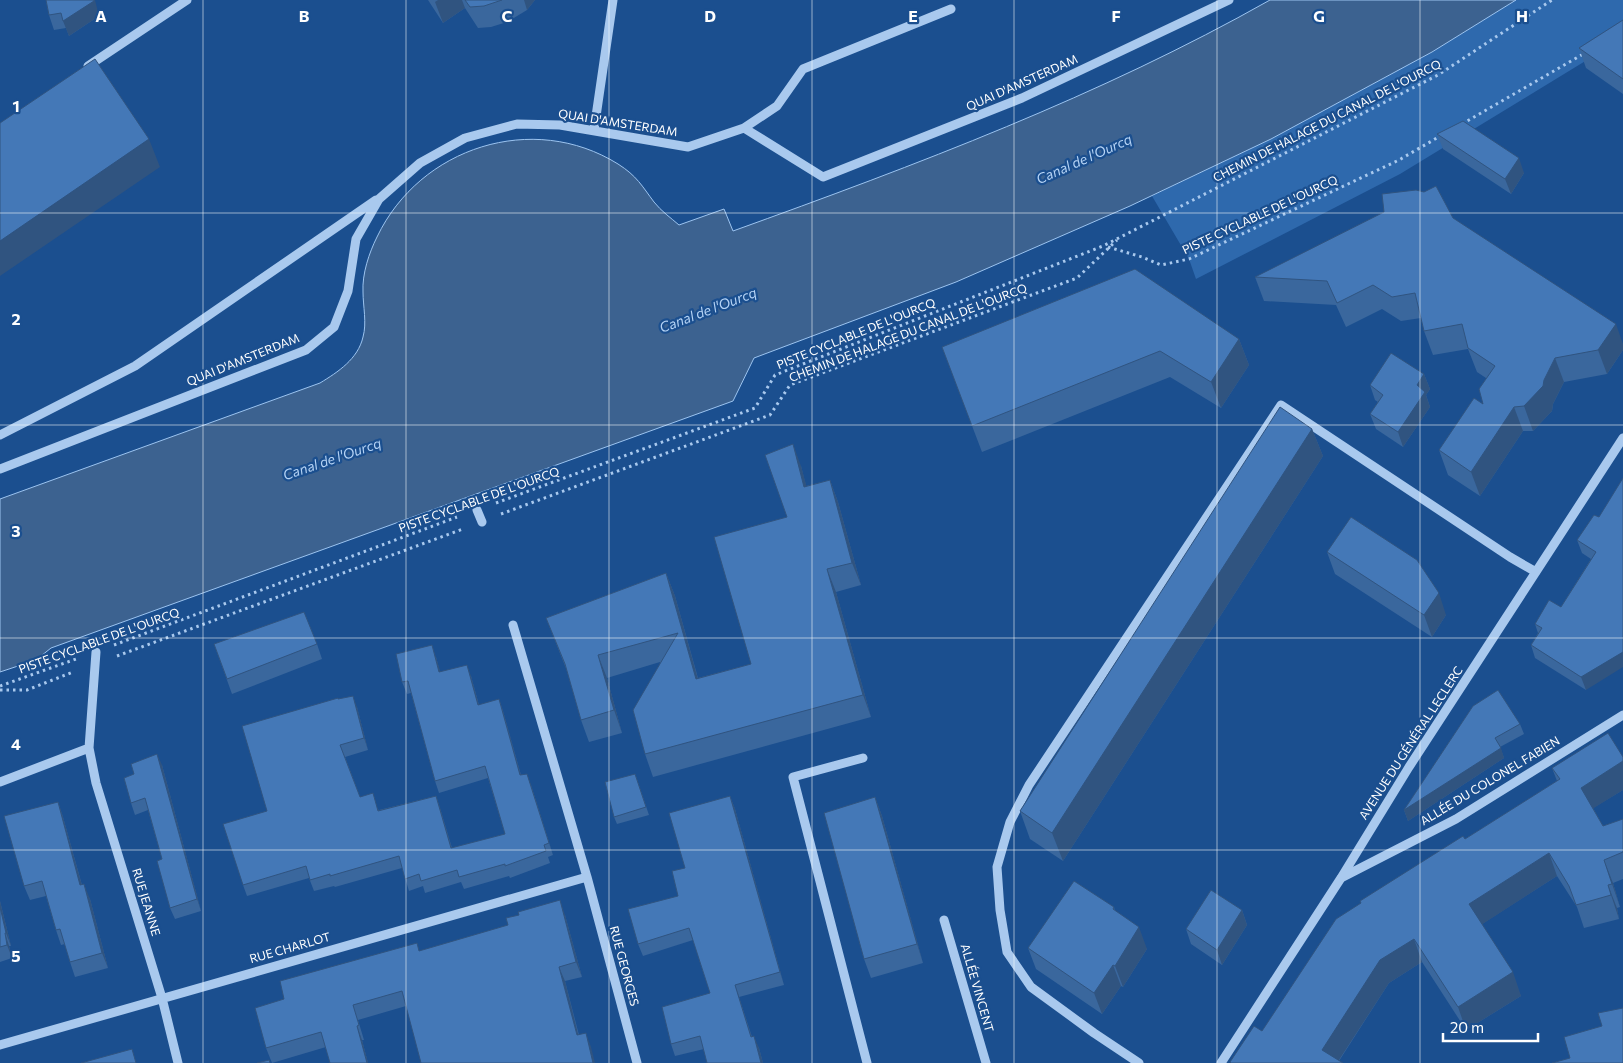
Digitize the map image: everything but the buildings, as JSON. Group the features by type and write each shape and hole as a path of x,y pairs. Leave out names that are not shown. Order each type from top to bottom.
{"street":[{"path":"81,70 187,0"},
{"path":"594,130 613,0"},
{"name":"QUAI D'AMSTERDAM","path":"744,128 823,177 1022,98 1229,0"},
{"name":"QUAI D'AMSTERDAM","path":"0,469 306,350 334,328 348,291 356,239 379,199 420,163 465,138 518,124 560,125 688,147 744,128 777,106 803,69 951,9"},
{"path":"0,435 135,366 379,199"},
{"path":"1139,1063 1031,987 1007,952 1000,910 997,867 1010,822 1029,785 1281,405 1502,552 1536,572"},
{"name":"AVENUE DU GÉNÉRAL LECLERC","path":"1221,1063 1623,438"},
{"path":"477,510 482,522"},
{"name":"RUE GEORGES","path":"513,625 586,876 637,1063"},
{"name":"RUE JEANNE","path":"96,652 89,748 96,783 162,998 178,1063"},
{"name":"ALLÉE DU COLONEL FABIEN","path":"1341,878 1456,819 1623,715"},
{"path":"0,782 89,748"},
{"path":"863,758 793,777 867,1063"},
{"name":"RUE CHARLOT","path":"0,1045 586,876"},
{"name":"ALLÉE VINCENT","path":"944,920 986,1063"}],"path":[{"name":"CHEMIN DE HALAGE DU CANAL DE L'OURCQ","path":"1103,246 1438,75 1552,0"},
{"path":"1459,126 1586,52"},
{"name":"PISTE CYCLABLE DE L'OURCQ","path":"0,686 755,408 775,375 1103,246 1142,257 1161,265 1188,259 1399,160 1450,131"},
{"name":"CHEMIN DE HALAGE DU CANAL DE L'OURCQ","path":"0,690 27,690 770,415 790,386 1077,278 1118,240"}],"shaded area":[{"path":"1516,0 1623,0 1623,38 1400,174 1196,279 1189,259 1152,196 1271,139 1432,52"}],"water":[{"name":"Canal de l'Ourcq","path":"1270,0 1516,0 1432,52 1271,139 1130,206 956,282 754,358 733,401 51,648 36,660 0,672 0,499 320,383 340,369 357,352 363,337 365,320 364,278 369,257 377,237 396,206 421,180 450,160 482,147 516,140 551,140 585,148 618,164 630,173 657,205 679,225 724,209 733,231 870,181 1074,98 1206,35"}]}
